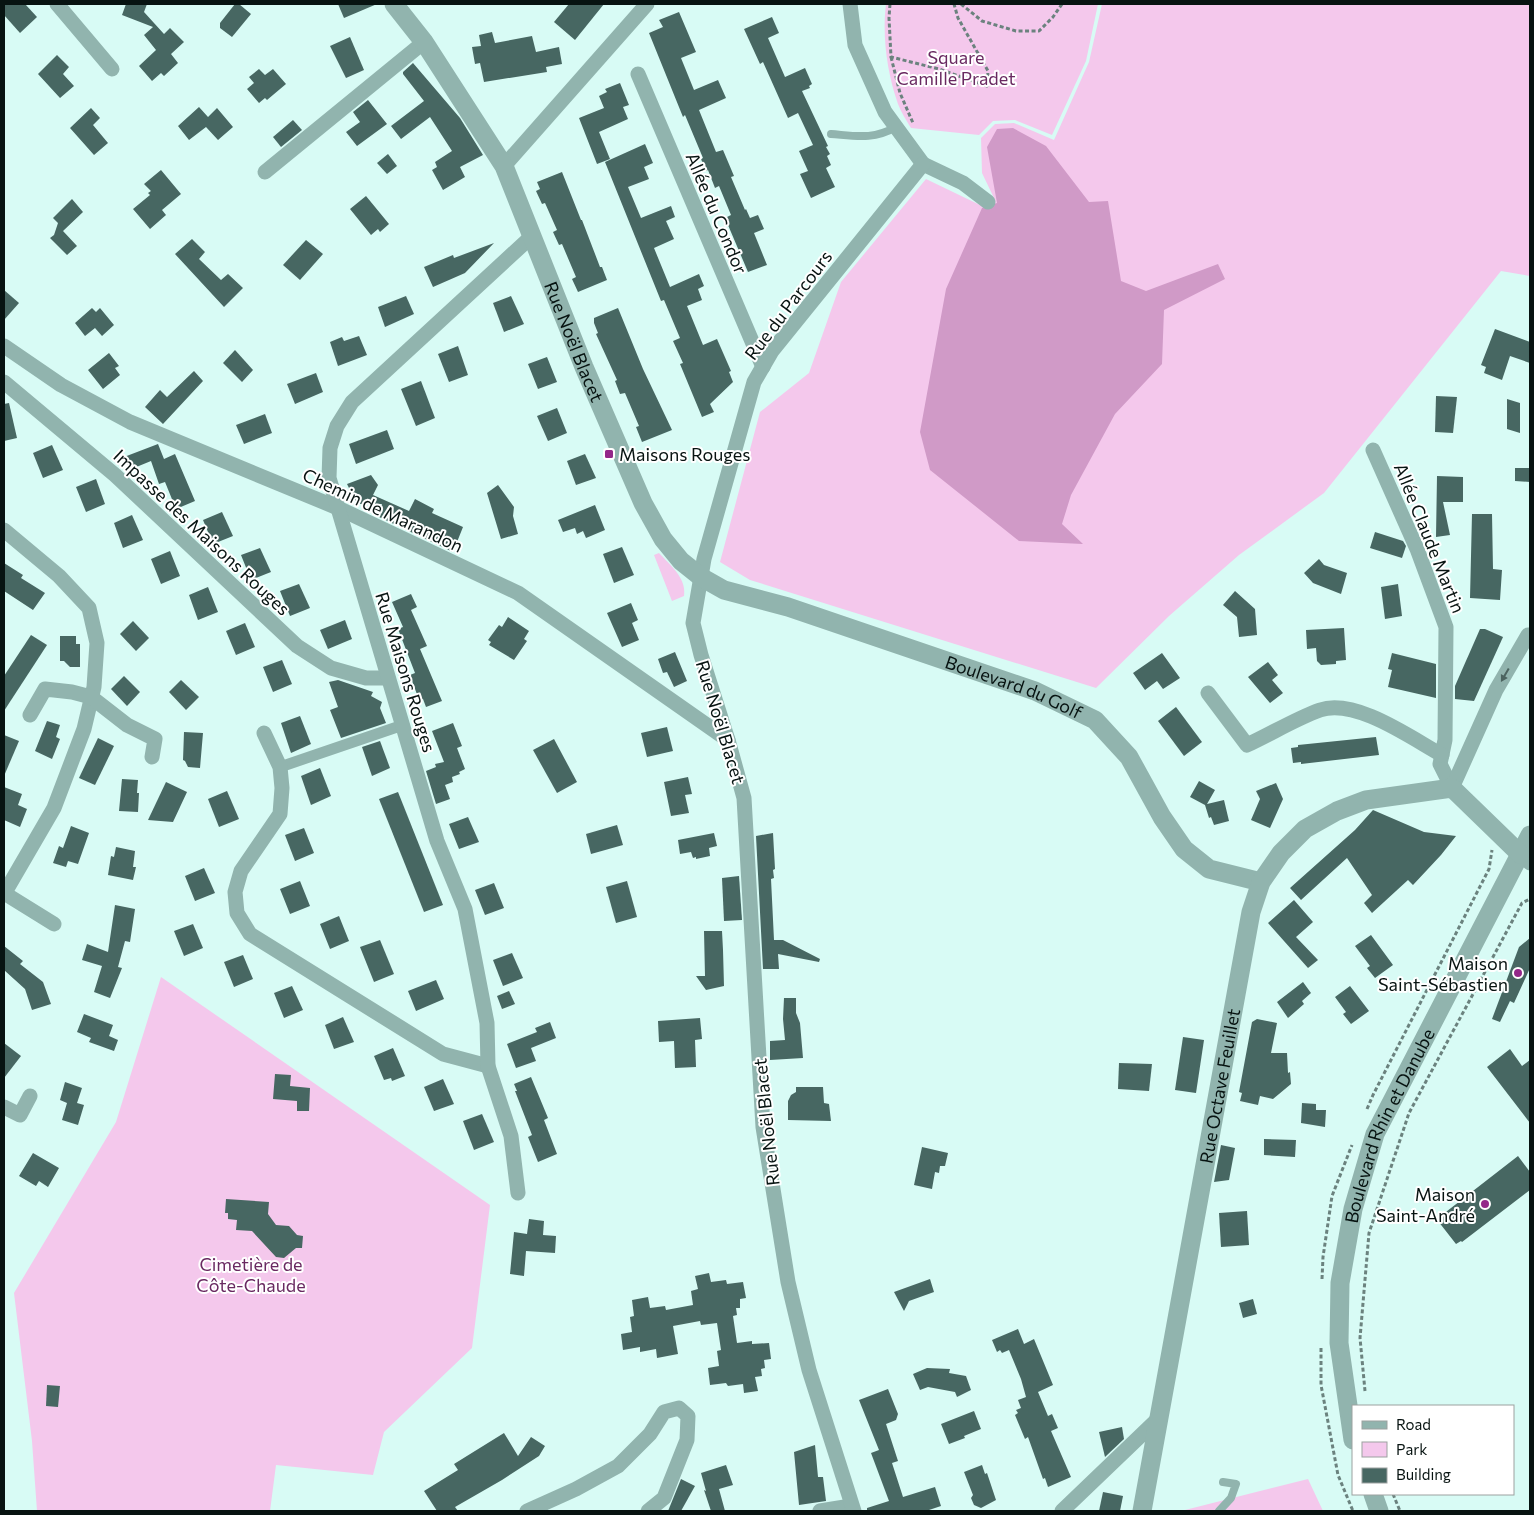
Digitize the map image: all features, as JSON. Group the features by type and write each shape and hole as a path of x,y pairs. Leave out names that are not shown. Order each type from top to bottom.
{"street":[{"name":"Rue Noël Blacet","path":"394,4 424,42 504,166 587,375 643,503 663,539 682,561 701,577 693,623 744,798 763,1127 788,1282 809,1370 852,1509"},
{"path":"504,166 647,4"},
{"path":"850,4 855,44 885,112 923,164 963,183 988,202"},
{"path":"66,7 112,70"},
{"path":"265,172 424,42"},
{"name":"Allée du Condor","path":"638,74 762,367"},
{"name":"Rue du Parcours","path":"701,577 754,382 762,367 772,351 923,164"},
{"name":"Rue Maisons Rouges","path":"518,1193 510,1136 488,1066 487,1023 465,909 437,841 329,478 330,448 337,426 352,402 532,236"},
{"name":"Chemin de Marandon","path":"4,346 61,385 130,422 338,508 518,593 728,740"},
{"name":"Impasse des Maisons Rouges","path":"4,382 115,475 297,646 331,668 366,678 388,678"},
{"name":"Allée Claude Martin","path":"1373,450 1417,548 1446,627 1445,740 1440,764 1452,788"},
{"path":"4,530 59,576 89,608 97,644 94,687 84,730 54,808 4,894 54,924"},
{"name":"Boulevard du Golf","path":"701,577 724,590 788,607 1035,691 1095,720 1129,756 1162,817 1184,848 1209,869 1261,882"},
{"path":"1525,858 1452,788 1496,690 1528,635 1530,635"},
{"path":"30,715 46,690 72,692 91,697 127,725 155,739 152,757"},
{"path":"1208,693 1247,745 1321,710 1342,708 1368,714 1442,755"},
{"path":"280,767 403,726"},
{"path":"264,733 280,767 282,788 280,814 241,871 235,892 237,913 250,934 443,1054 488,1066"},
{"name":"Rue Octave Feuillet","path":"1142,1511 1251,912 1261,882 1281,853 1305,829 1337,811 1366,800 1452,788"},
{"name":"Boulevard Rhin et Danube","path":"1352,1433 1339,1343 1340,1283 1352,1209 1375,1134 1525,858 1530,835"},
{"path":"4,1107 20,1115 30,1096"},
{"path":"527,1511 576,1489 618,1466 650,1434 664,1412 679,1408 688,1416 687,1440 664,1498 648,1511"},
{"path":"1062,1511 1159,1418"},
{"path":"1372,1495 1379,1511"},
{"path":"820,1511 852,1509"}],"lane":[{"path":"831,134 872,136 887,132 896,127"},
{"path":"1219,1511 1231,1498 1236,1484 1223,1482"}],"path":[{"path":"890,4 891,57 900,93 915,127"},
{"path":"891,57 939,69 987,86 988,71 958,18 954,4"},
{"path":"961,4 982,21 1016,31 1039,31 1054,17 1062,4"},
{"path":"1365,1396 1360,1338 1369,1233 1409,1112 1522,904 1530,899"},
{"path":"1393,1495 1400,1511"}],"green space":[{"name":"Square Camille Pradet","path":"886,4 1098,4 1086,61 1052,135 1015,120 993,121 979,135 911,128 898,104 888,67 885,42"},
{"path":"1102,4 1530,4 1530,276 1501,271 1324,493 1239,555 1169,616 1096,688 750,580 720,562 760,412 809,373 841,282 926,179 980,205 994,198 982,173 981,138 995,124 1014,123 1054,140 1089,62"},
{"path":"659,553 673,567 683,583 684,596 672,601 654,555"},
{"name":"Cimetière de Côte-Chaude","path":"161,977 490,1205 472,1348 384,1432 373,1475 276,1465 270,1511 37,1511 32,1441 14,1293 116,1122"},
{"path":"1308,1479 1323,1511 1181,1511"}],"shaded area":[{"path":"1013,128 1046,146 1089,202 1108,201 1121,281 1146,291 1218,264 1225,279 1164,310 1162,364 1115,414 1071,495 1062,524 1083,544 1019,541 930,470 920,432 946,289 982,208 997,203 987,147 997,129"}],"building":[{"path":"4,4 25,4 37,17 20,33 4,15"},
{"path":"126,4 147,4 144,12 164,34 170,28 184,42 171,54 178,63 164,76 161,73 152,81 139,66 156,50 144,35 153,27 122,15"},
{"path":"235,4 239,4 251,14 232,37 220,28 220,23"},
{"path":"338,4 377,4 344,18"},
{"path":"569,4 604,4 575,40 554,22"},
{"path":"679,12 696,52 681,58 694,90 718,80 726,98 699,110 716,152 723,150 734,176 731,177 745,210 750,218 758,215 764,229 754,233 767,265 748,272 725,218 731,215 719,186 715,188 708,170 706,171 701,159 703,158 685,115 683,117 649,33 663,27 659,20"},
{"path":"772,17 779,33 768,38 785,77 805,68 812,84 809,86 810,88 802,91 830,154 827,156 831,165 826,168 835,187 811,198 800,174 808,171 799,151 813,145 798,113 788,118 763,62 760,64 744,29"},
{"path":"492,32 495,43 532,36 536,52 559,47 562,64 546,67 547,72 484,82 480,63 475,64 472,47 481,46 479,35"},
{"path":"350,37 364,70 346,78 330,46"},
{"path":"57,55 69,67 63,74 74,86 60,98 38,74"},
{"path":"413,63 460,118 483,155 460,167 465,177 443,190 432,170 437,167 435,162 452,151 430,117 401,139 391,126 424,101 403,74"},
{"path":"259,69 265,75 273,69 286,84 267,100 265,98 259,103 247,89 254,83 249,77"},
{"path":"620,83 629,105 623,107 628,119 599,132 610,159 597,164 579,118 604,108 599,96 607,92 605,89"},
{"path":"368,100 387,124 357,146 346,132 360,122 353,112"},
{"path":"199,107 208,117 217,108 233,127 218,140 206,127 189,140 178,126"},
{"path":"91,108 100,118 93,125 108,143 94,155 70,128"},
{"path":"293,120 302,130 281,147 273,137"},
{"path":"645,144 653,163 644,167 649,179 628,187 641,218 671,206 675,217 666,221 674,239 654,248 670,287 699,274 704,286 698,289 702,300 687,306 703,345 717,339 731,371 729,372 733,382 710,404 714,412 702,417 680,364 683,363 673,341 680,338 664,300 661,301 605,162"},
{"path":"388,154 397,166 387,174 377,163"},
{"path":"161,170 181,194 162,210 166,215 150,229 133,209 150,195 148,193 151,191 144,184"},
{"path":"562,172 607,280 578,292 572,279 576,277 562,244 559,245 553,232 557,230 545,203 542,204 536,191 540,189 537,182"},
{"path":"366,196 389,224 380,232 378,229 371,235 350,209"},
{"path":"72,199 83,212 63,231 77,246 67,255 50,238 54,235 58,223 53,218"},
{"path":"192,239 205,252 199,259 221,280 228,274 243,288 224,307 175,254"},
{"path":"306,240 323,254 300,280 283,265"},
{"path":"494,243 465,273 433,287 424,267 453,255 454,258"},
{"path":"4,290 19,303 4,320"},
{"path":"406,296 414,314 385,327 378,307"},
{"path":"511,296 524,324 504,332 493,303"},
{"path":"92,308 96,312 100,308 114,325 102,336 95,328 85,336 75,323"},
{"path":"618,308 643,369 672,430 642,442 636,427 639,426 625,393 620,394 615,381 617,380 596,334 598,333 594,323 594,318"},
{"path":"1495,329 1530,342 1530,363 1510,356 1502,380 1484,373 1486,367 1481,365"},
{"path":"359,336 367,355 338,366 330,342 342,337 344,341"},
{"path":"458,346 468,375 449,382 438,354"},
{"path":"235,350 253,370 242,382 223,363"},
{"path":"109,353 119,366 115,368 120,375 103,389 88,370"},
{"path":"547,357 557,382 538,389 528,364"},
{"path":"194,371 203,381 163,424 145,407 160,390 167,397"},
{"path":"316,373 323,392 295,404 287,384"},
{"path":"421,381 435,418 416,426 401,389"},
{"path":"1436,396 1457,397 1453,433 1435,432"},
{"path":"1507,399 1520,403 1520,433 1507,429"},
{"path":"9,403 17,438 4,441 4,404"},
{"path":"557,408 567,433 548,441 537,416"},
{"path":"265,414 272,433 244,444 236,425"},
{"path":"387,430 394,449 356,464 349,444"},
{"path":"158,444 164,459 175,454 195,501 176,509 165,482 159,484 151,461 129,470 124,457"},
{"path":"52,445 63,470 43,478 33,453"},
{"path":"585,454 596,478 576,485 567,461"},
{"path":"1515,468 1530,468 1530,482 1515,481"},
{"path":"371,475 378,485 373,495 409,511 415,499 434,509 432,513 463,527 453,552 377,516 382,504 357,504 347,484"},
{"path":"1437,476 1463,477 1463,502 1443,502 1450,535 1436,537"},
{"path":"96,479 105,504 86,512 76,487"},
{"path":"498,485 514,507 513,516 518,534 501,539 487,493"},
{"path":"595,505 605,530 586,538 583,531 577,534 575,528 563,532 558,520"},
{"path":"222,512 233,536 213,544 203,520"},
{"path":"1472,514 1492,514 1493,569 1502,570 1500,600 1470,598"},
{"path":"132,515 143,540 123,548 114,523"},
{"path":"1375,532 1403,541 1406,546 1402,558 1370,548"},
{"path":"622,547 634,575 614,583 603,554"},
{"path":"260,548 271,572 251,580 241,555"},
{"path":"170,551 180,576 161,584 151,559"},
{"path":"1319,559 1324,565 1347,573 1341,594 1313,583 1304,573"},
{"path":"4,563 23,575 21,578 45,593 33,610 4,591"},
{"path":"299,584 310,608 290,616 280,591"},
{"path":"1398,584 1402,616 1385,619 1381,587"},
{"path":"208,587 218,612 198,620 189,595"},
{"path":"1235,591 1255,609 1257,635 1239,637 1237,617 1223,605"},
{"path":"411,594 417,607 411,610 427,646 420,649 442,701 426,707 423,699 419,700 410,675 415,673 398,629 403,627 392,602"},
{"path":"631,603 638,620 632,623 639,640 622,647 607,613"},
{"path":"508,617 529,631 524,639 527,641 514,660 489,645 491,642 488,640 499,625 502,627"},
{"path":"345,620 352,639 328,649 320,630"},
{"path":"133,621 149,638 136,651 120,634"},
{"path":"245,623 255,647 236,655 226,631"},
{"path":"1344,628 1346,660 1336,661 1336,664 1321,665 1317,661 1316,648 1307,649 1306,630"},
{"path":"1480,629 1485,629 1503,637 1474,701 1455,699 1455,686"},
{"path":"31,635 47,645 4,711 4,676"},
{"path":"60,636 76,636 76,644 80,644 80,667 70,667 64,661 60,661"},
{"path":"675,652 687,681 674,687 667,672 663,673 658,659"},
{"path":"1162,653 1180,678 1163,689 1157,681 1145,690 1133,673"},
{"path":"1392,653 1436,664 1436,698 1388,687 1392,670 1388,669"},
{"path":"282,660 292,684 273,692 263,667"},
{"path":"1268,662 1278,675 1272,680 1283,693 1270,703 1248,677"},
{"path":"124,676 140,692 127,706 111,689"},
{"path":"181,680 199,697 186,710 169,692"},
{"path":"338,680 373,692 371,696 382,702 380,708 386,723 341,738 330,710 338,707 329,682"},
{"path":"1176,707 1202,742 1184,756 1158,721"},
{"path":"300,716 311,744 291,753 281,723"},
{"path":"47,721 60,725 56,737 60,739 52,759 35,751"},
{"path":"453,723 462,746 457,748 465,769 459,772 460,774 452,777 453,782 445,785 450,799 436,804 426,771 436,767 435,764 444,762 432,731"},
{"path":"667,727 673,751 647,757 641,733"},
{"path":"184,732 203,733 200,768 188,767 183,760"},
{"path":"4,735 19,741 4,776"},
{"path":"1376,737 1379,755 1301,764 1301,762 1293,763 1291,748 1298,747 1298,745"},
{"path":"98,738 114,746 95,785 79,778"},
{"path":"554,739 577,782 557,793 533,750"},
{"path":"380,741 390,768 372,776 362,747"},
{"path":"320,768 331,796 311,805 301,776"},
{"path":"688,777 692,794 685,795 689,813 671,816 664,782"},
{"path":"122,779 138,780 138,812 119,811"},
{"path":"1199,781 1215,790 1207,804 1224,800 1229,821 1214,825 1211,817 1209,818 1205,805 1190,797"},
{"path":"166,782 187,792 173,822 148,820"},
{"path":"1276,783 1283,799 1270,828 1251,820 1260,799 1256,791"},
{"path":"4,787 22,794 18,805 27,809 20,827 4,820"},
{"path":"227,791 239,819 219,827 208,799"},
{"path":"398,792 443,905 424,912 379,799"},
{"path":"1373,810 1424,832 1456,836 1413,885 1408,880 1372,913 1364,903 1372,895 1347,858 1301,900 1290,888 1355,830"},
{"path":"468,817 479,842 459,849 449,824"},
{"path":"617,825 623,845 591,854 586,834"},
{"path":"71,826 89,833 78,864 68,861 66,867 53,863 59,846 63,848"},
{"path":"304,828 314,853 295,861 285,835"},
{"path":"714,833 717,846 709,848 710,856 696,859 696,857 693,858 691,852 680,854 678,840"},
{"path":"773,833 775,869 773,870 774,878 771,879 774,940 783,940 820,959 819,962 778,954 779,969 763,969 756,836"},
{"path":"116,847 135,851 133,867 136,867 133,880 108,875 111,856 114,857"},
{"path":"204,868 215,893 195,901 185,876"},
{"path":"739,876 742,920 724,921 722,878"},
{"path":"300,881 310,906 290,914 280,889"},
{"path":"627,881 637,917 616,923 606,887"},
{"path":"494,883 504,908 485,915 475,890"},
{"path":"1294,900 1313,922 1296,937 1318,960 1308,968 1268,923"},
{"path":"115,905 135,909 130,942 125,941 118,967 122,968 110,998 94,992 102,966 82,960 87,944 108,952"},
{"path":"339,916 349,941 330,949 320,924"},
{"path":"193,924 203,948 184,956 174,931"},
{"path":"704,931 722,931 723,950 724,986 706,990 696,976 705,976"},
{"path":"1371,935 1393,965 1375,978 1367,968 1370,966 1355,946"},
{"name":"Maison Saint-Sébastien","path":"1530,938 1530,968 1514,1003 1510,1001 1500,1022 1492,1019 1519,947"},
{"path":"380,940 394,974 374,982 360,947"},
{"path":"4,946 23,961 20,964 43,982 51,1004 32,1010 25,989 4,970"},
{"path":"512,953 523,978 503,986 493,960"},
{"path":"243,955 253,979 234,987 224,962"},
{"path":"436,980 444,999 416,1011 408,991"},
{"path":"1303,982 1311,993 1302,1001 1304,1004 1288,1018 1277,1002"},
{"path":"292,986 303,1010 284,1018 274,993"},
{"path":"1350,986 1369,1011 1351,1024 1343,1014 1346,1012 1335,997"},
{"path":"509,991 515,1004 502,1009 497,996"},
{"path":"784,998 796,998 796,1013 800,1023 803,1058 770,1060 770,1041 785,1040"},
{"path":"84,1014 113,1025 109,1036 118,1040 114,1051 89,1042 91,1038 77,1032"},
{"path":"343,1017 354,1042 334,1049 325,1025"},
{"path":"700,1018 702,1039 695,1040 696,1067 675,1068 674,1041 659,1042 658,1021"},
{"path":"1257,1019 1277,1023 1271,1053 1287,1053 1288,1073 1290,1072 1291,1084 1273,1099 1260,1096 1258,1105 1240,1101 1242,1093 1239,1092 1252,1022"},
{"path":"550,1022 556,1038 531,1048 536,1061 516,1068 507,1044 537,1032 535,1028"},
{"path":"1183,1037 1204,1040 1196,1093 1175,1090"},
{"path":"4,1043 21,1056 4,1078"},
{"path":"393,1048 405,1076 392,1081 391,1078 384,1080 374,1056"},
{"path":"1510,1049 1522,1066 1530,1060 1530,1123 1487,1067"},
{"path":"1119,1063 1152,1064 1149,1091 1118,1089"},
{"path":"275,1074 291,1075 290,1086 310,1088 309,1111 297,1111 297,1101 273,1099"},
{"path":"531,1077 548,1118 544,1120 557,1154 538,1162 528,1137 532,1135 514,1084"},
{"path":"443,1079 454,1104 434,1111 424,1087"},
{"path":"65,1082 82,1088 77,1103 84,1105 78,1125 62,1120 67,1103 60,1100"},
{"path":"796,1087 823,1087 824,1103 829,1104 831,1121 788,1120 788,1101 791,1095 796,1092"},
{"path":"1302,1103 1316,1104 1316,1110 1326,1110 1325,1127 1301,1123"},
{"path":"482,1114 494,1142 474,1150 463,1121"},
{"path":"1264,1139 1296,1140 1295,1157 1264,1155"},
{"path":"1221,1145 1235,1148 1229,1180 1214,1182"},
{"path":"922,1147 948,1153 945,1166 940,1166 939,1173 935,1172 932,1189 914,1185"},
{"path":"33,1153 59,1168 48,1187 39,1181 36,1186 19,1176"},
{"name":"Maison Saint-André","path":"1518,1156 1530,1172 1530,1190 1462,1242 1456,1244 1438,1221 1443,1217 1442,1215"},
{"path":"226,1199 269,1202 268,1214 276,1225 289,1226 297,1235 303,1236 302,1248 296,1248 284,1258 276,1257 252,1231 236,1230 237,1220 228,1219 228,1213 225,1213"},
{"path":"1247,1211 1249,1245 1221,1247 1219,1213"},
{"path":"529,1219 544,1221 543,1235 556,1236 555,1253 526,1251 524,1276 510,1274 514,1232 527,1234"},
{"path":"709,1273 711,1282 726,1280 727,1284 743,1282 746,1298 740,1299 740,1308 736,1308 737,1315 733,1316 737,1343 752,1341 752,1344 769,1343 771,1359 764,1360 765,1368 761,1369 762,1376 755,1377 758,1391 744,1393 743,1384 728,1386 726,1383 710,1385 708,1368 719,1366 717,1351 721,1350 717,1323 701,1325 700,1321 673,1326 678,1354 657,1358 656,1349 640,1352 640,1347 623,1350 621,1334 632,1332 630,1317 634,1316 632,1300 648,1297 650,1308 665,1306 666,1310 693,1305 691,1291 698,1289 695,1276"},
{"path":"930,1279 934,1292 909,1301 904,1311 894,1292"},
{"path":"1253,1299 1257,1314 1243,1318 1239,1303"},
{"path":"1018,1329 1024,1344 1034,1339 1053,1385 1038,1392 1048,1416 1052,1414 1058,1428 1051,1431 1071,1477 1048,1487 1045,1478 1043,1479 1028,1437 1025,1439 1015,1415 1018,1413 1016,1410 1021,1408 1018,1400 1026,1397 1021,1379 1009,1350 1002,1353 1000,1350 997,1352 992,1340"},
{"path":"927,1368 950,1369 949,1373 966,1376 971,1390 957,1397 955,1392 928,1387 920,1390 913,1374"},
{"path":"47,1385 60,1386 58,1407 46,1406"},
{"path":"888,1389 898,1414 896,1420 886,1424 898,1461 892,1463 903,1497 935,1487 941,1506 926,1511 867,1511 867,1508 889,1501 871,1453 879,1450 859,1400"},
{"path":"974,1411 981,1429 949,1444 941,1424"},
{"path":"1122,1427 1124,1439 1105,1457 1099,1432"},
{"path":"504,1433 518,1456 531,1437 545,1446 539,1456 455,1507 458,1511 437,1511 424,1491 458,1470 454,1464"},
{"path":"815,1445 818,1477 823,1477 826,1501 799,1505 794,1452"},
{"path":"726,1465 733,1485 719,1489 725,1511 711,1511 701,1473"},
{"path":"982,1465 985,1474 987,1473 996,1500 981,1508 974,1505 971,1498 973,1495 964,1472"},
{"path":"681,1479 695,1486 681,1511 668,1511"},
{"path":"1103,1492 1123,1496 1120,1511 1099,1511"}],"place":[{"name":"Maisons Rouges","path":"609,454"},
{"name":"Maison Saint-Sébastien","path":"1518,973"},
{"name":"Maison Saint-André","path":"1485,1204"}]}
